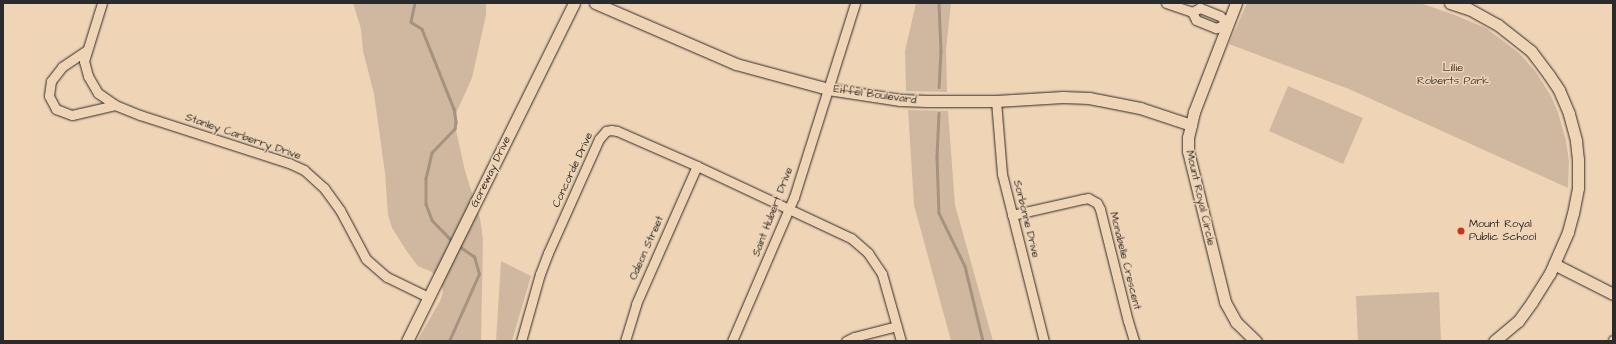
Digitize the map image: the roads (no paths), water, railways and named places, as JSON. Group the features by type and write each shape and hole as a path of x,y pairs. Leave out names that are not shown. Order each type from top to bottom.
{"street":[{"name":"Stanley Carberry Drive","path":"102,3 84,61 88,76 98,93 115,105 140,115 289,163 304,170 324,188 340,210 366,259 387,277 428,297"},
{"name":"Goreway Drive","path":"407,341 574,3"},
{"name":"Eiffel Boulevard","path":"595,3 736,64 828,89 900,100 927,101 996,101 1063,97 1089,98 1140,108 1191,125"},
{"name":"Saint Hubert Drive","path":"732,341 790,209 855,3"},
{"path":"1166,3 1192,12 1196,20 1216,28 1227,23"},
{"name":"Mount Royal Circle","path":"1236,3 1227,23 1191,125 1188,144 1190,162 1224,296 1236,322 1256,341"},
{"path":"1450,3 1464,5 1498,25 1531,51 1552,78 1569,114 1575,134 1578,159 1578,188 1573,213 1554,264 1532,302 1518,320 1494,341"},
{"path":"87,50 62,67 51,81 49,96 56,109 72,115 115,105"},
{"name":"Sorbonne Drive","path":"996,101 1000,162 1044,341"},
{"name":"Concorde Drive","path":"521,341 540,274 601,135 606,131 617,131 839,230 851,238 868,253 882,274 901,341"},
{"name":"Odeon Street","path":"625,341 636,304 697,166"},
{"name":"Monabelle Crescent","path":"1012,215 1088,198 1097,203 1100,209 1134,341"},
{"path":"1554,264 1613,294"},
{"path":"846,341 897,326"}],"waterway":[{"path":"415,3 411,22 422,29 454,109 456,122 455,129 432,153 426,178 426,204 432,220 453,242"},
{"path":"939,3 941,51 939,87"},
{"path":"939,113 937,157 939,213 965,266 983,341"},
{"path":"449,341 479,274 474,257 457,245"}],"place":[{"name":"Mount Royal Public School","path":"1461,231"}],"park label":[{"name":"Lillie Roberts Park","path":"1453,75"}]}
